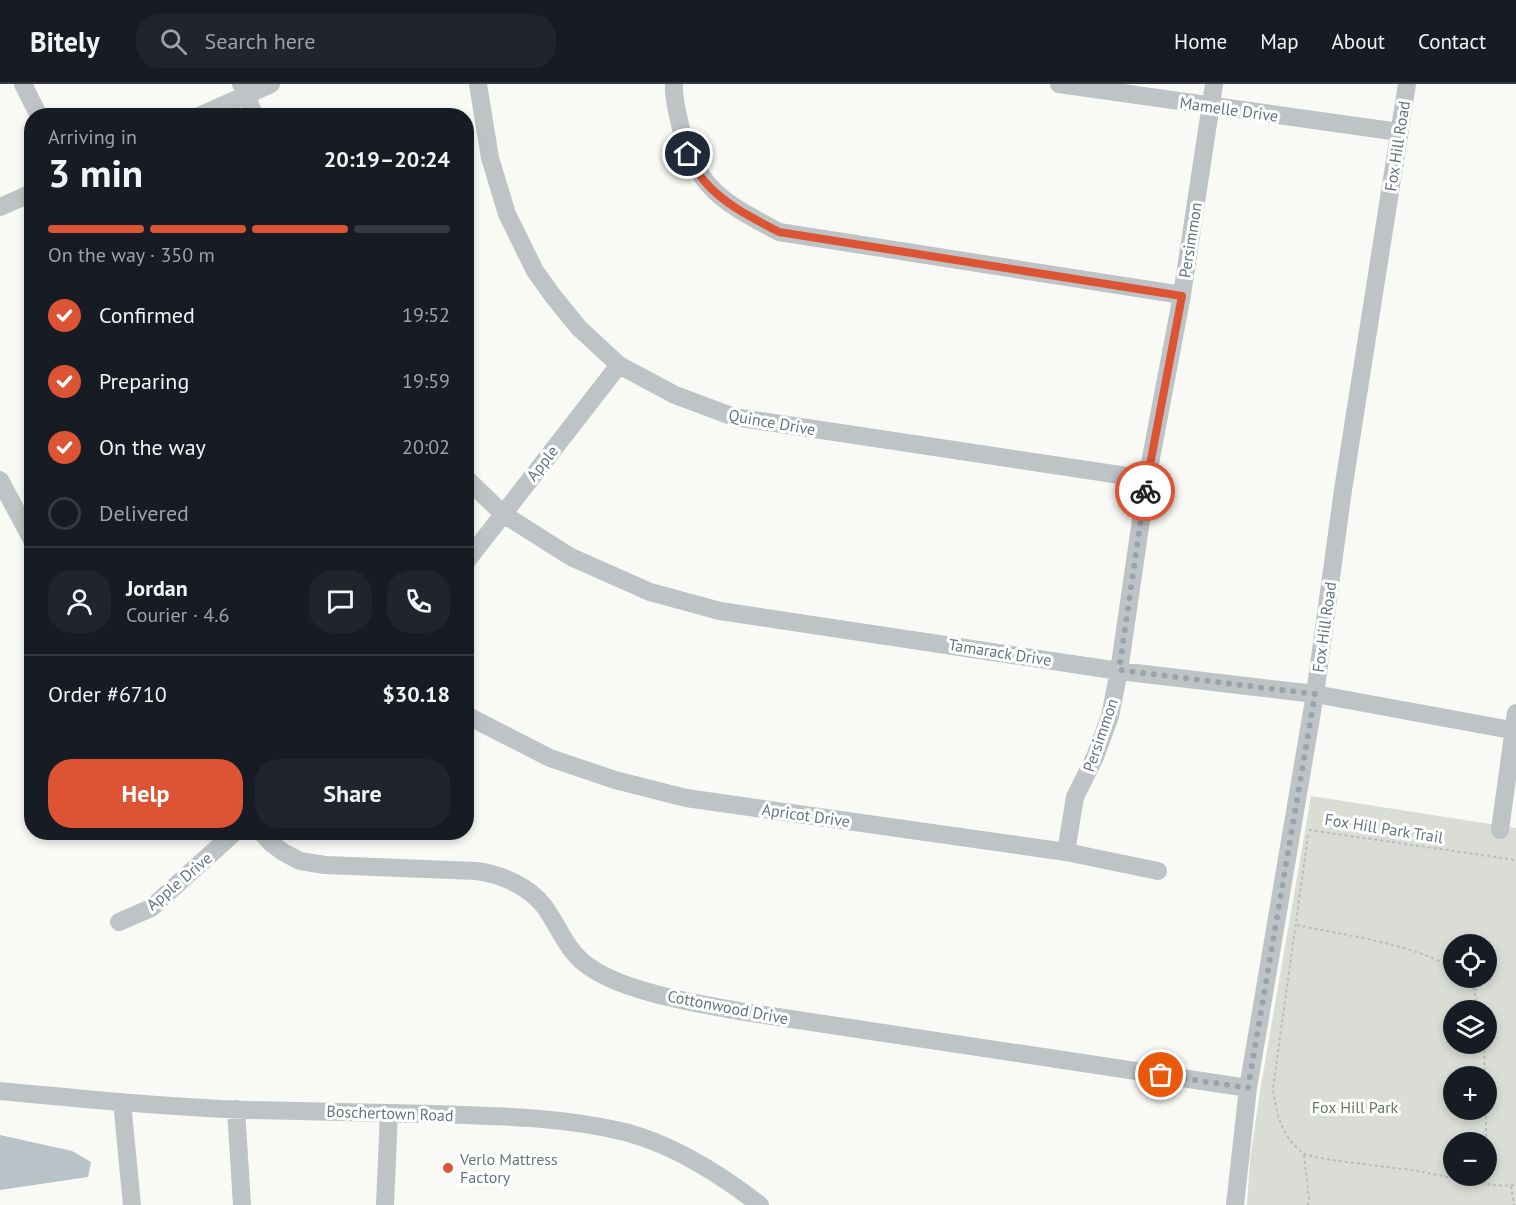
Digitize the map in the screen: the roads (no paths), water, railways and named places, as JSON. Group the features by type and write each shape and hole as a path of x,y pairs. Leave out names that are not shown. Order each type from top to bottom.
{"street":[{"path":"23,84 35,108"},
{"path":"212,108 243,89 271,84"},
{"name":"Quince Drive","path":"478,84 490,158 507,214 531,261 553,296 579,328 619,365 675,395 735,417 1147,479"},
{"path":"675,84 673,97 688,154 704,181 738,210 779,232 1182,296"},
{"name":"Mamelle Drive","path":"1059,84 1400,132"},
{"name":"Persimmon","path":"1066,852 1075,797 1095,757 1110,716 1119,670 1147,479 1182,296 1214,84"},
{"name":"Fox Hill Road","path":"1235,1205 1248,1088 1315,694 1343,490 1407,84"},
{"path":"243,89 251,108"},
{"path":"0,207 24,196"},
{"name":"Apple","path":"474,552 619,365"},
{"path":"0,480 24,525"},
{"name":"Tamarack Drive","path":"474,486 503,514 571,557 650,592 720,611 1119,670 1315,694 1515,725"},
{"name":"Apricot Drive","path":"474,719 549,758 615,780 686,798 1066,852 1158,871"},
{"path":"1500,830 1515,725"},
{"name":"Apple Drive","path":"119,922 151,908 226,840"},
{"name":"Cottonwood Drive","path":"268,840 300,861 325,865 476,871 490,872 504,877 529,891 544,906 575,956 605,977 648,991 704,1005 745,1012 1248,1088"},
{"name":"Boschertown Road","path":"0,1091 236,1109 516,1117 572,1123 627,1133 701,1164 732,1183 760,1205"},
{"path":"122,1102 132,1205"},
{"path":"236,1109 242,1205"},
{"path":"385,1205 389,1113"}],"place":[{"name":"Verlo Mattress Factory","path":"448,1168"}],"park label":[{"name":"Fox Hill Park","path":"1355,1107"}]}
